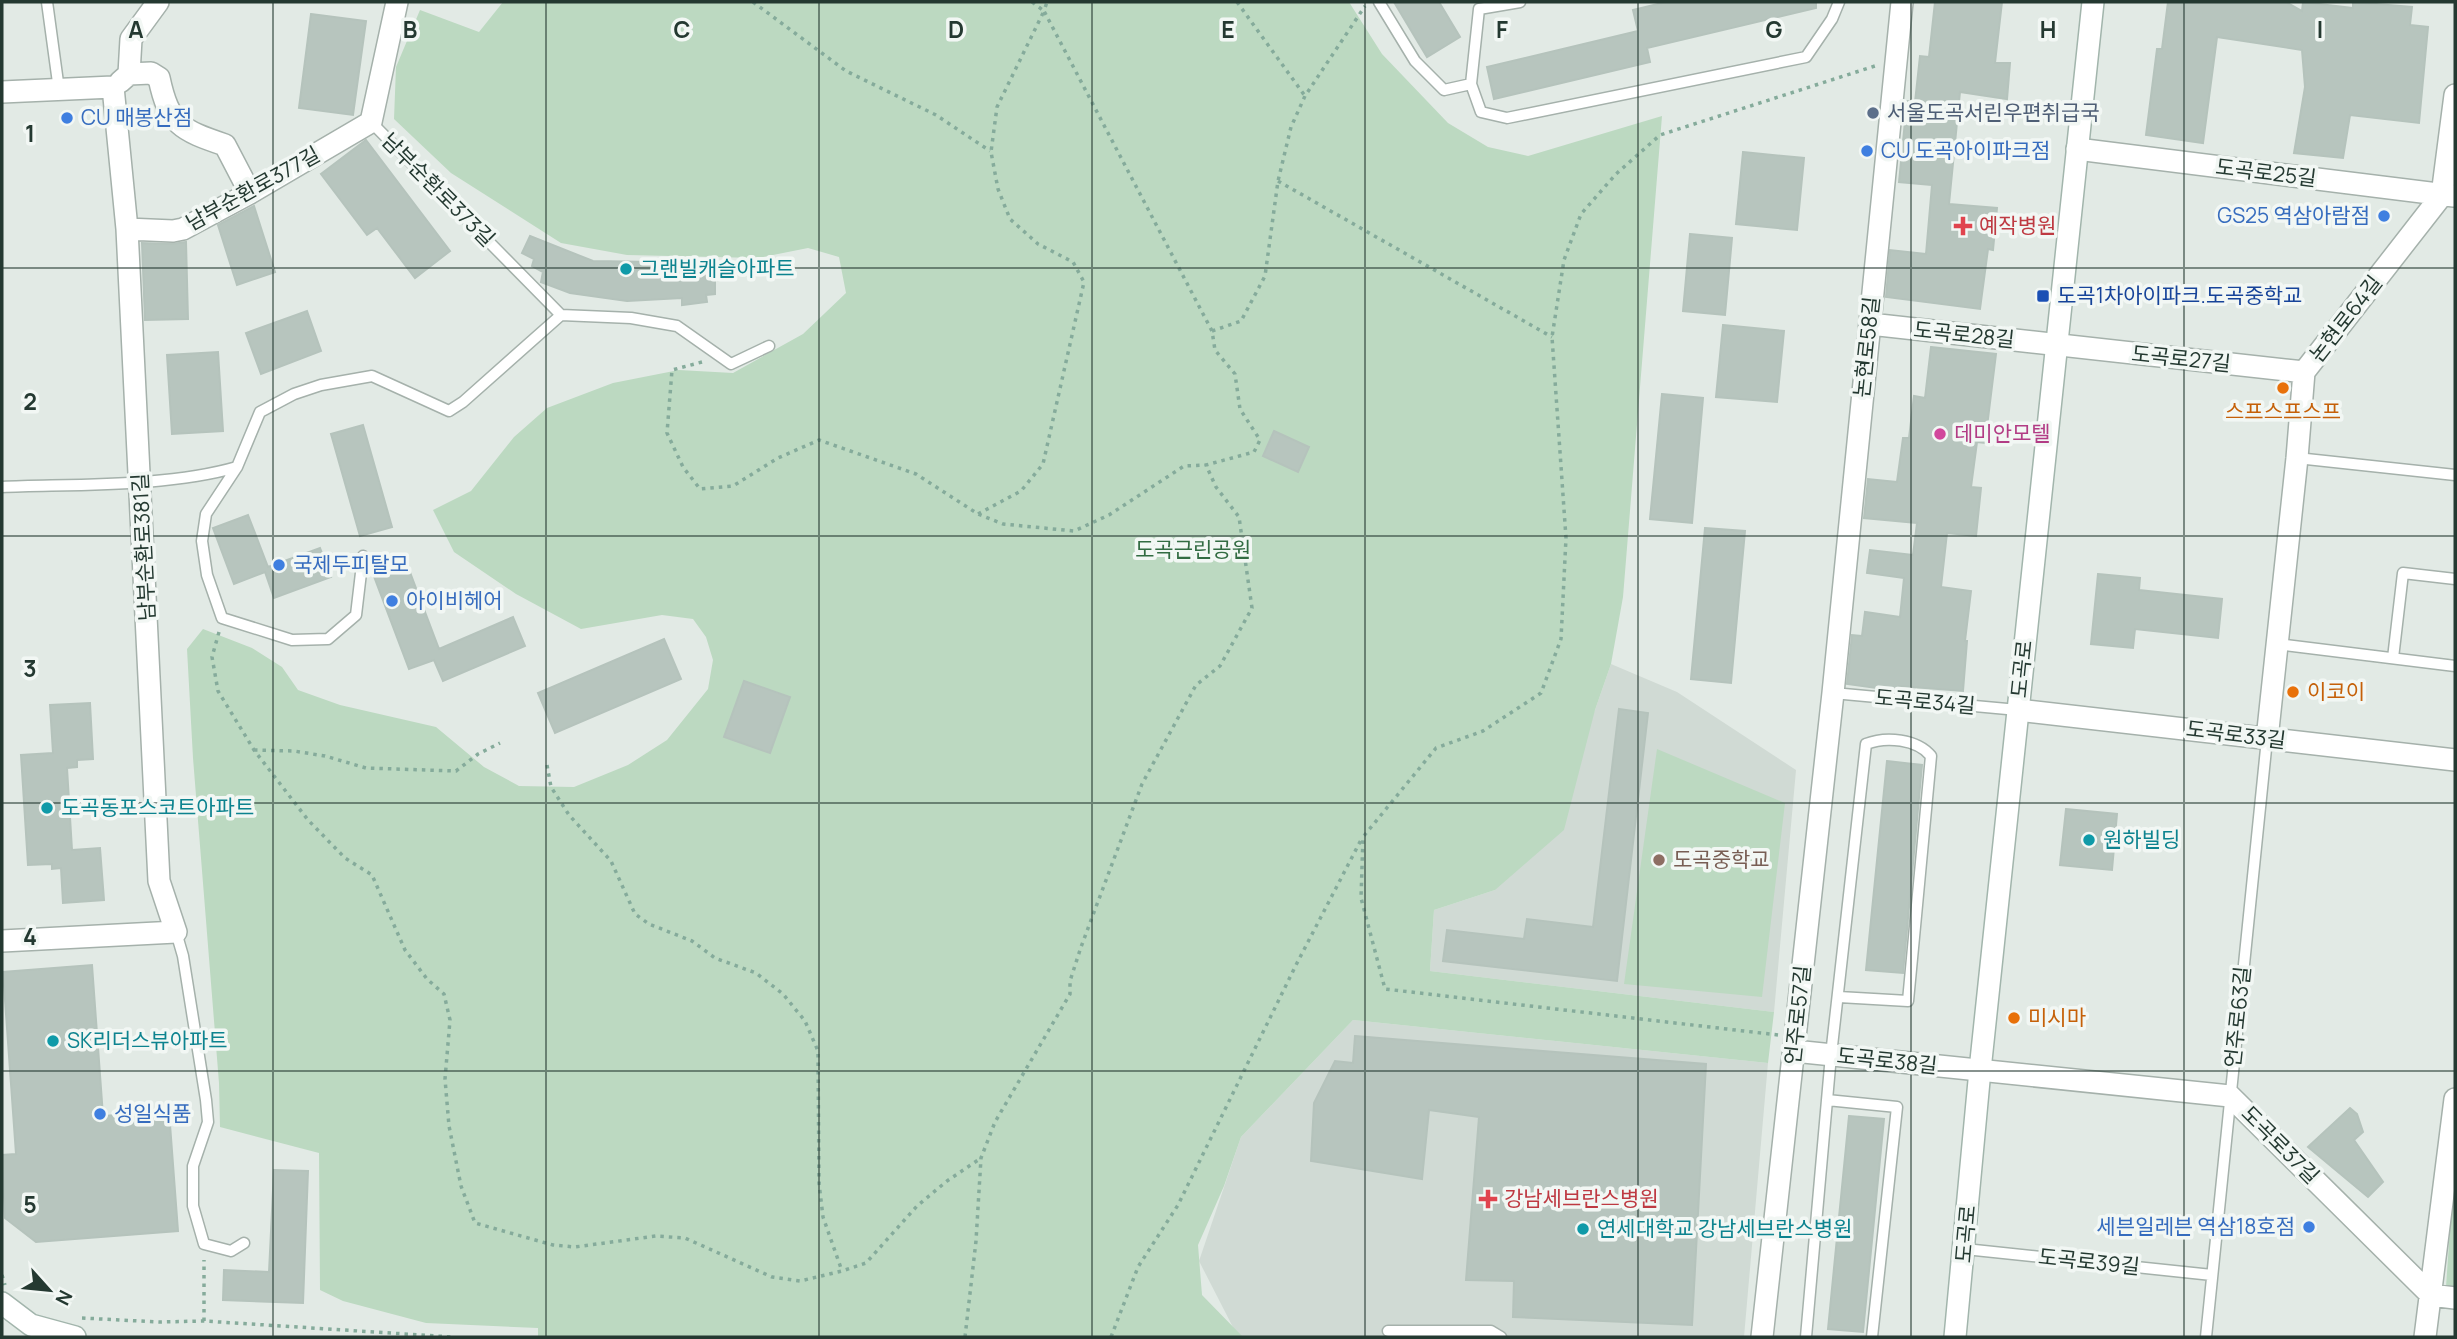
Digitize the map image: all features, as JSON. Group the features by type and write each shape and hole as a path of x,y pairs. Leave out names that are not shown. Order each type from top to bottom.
{"street":[{"name":"남부순환로381길","path":"158,2 131,39 121,81 159,881 176,932"},
{"name":"남부순환로373길","path":"371,122 397,2"},
{"name":"논현로58길","path":"1833,693 1902,2"},
{"name":"도곡로","path":"1955,1337 1980,1070 2093,2"},
{"path":"2,92 59,90 121,81 151,73 159,78 162,93 174,121 181,128 225,145 250,193"},
{"path":"2449,195 2455,95"},
{"name":"남부순환로377길","path":"127,229 183,229 371,122"},
{"name":"도곡로25길","path":"2077,149 2449,195"},
{"name":"논현로64길","path":"2267,739 2304,372 2449,195"},
{"name":"도곡로28길","path":"1870,324 2058,345"},
{"name":"도곡로27길","path":"2058,345 2304,372"},
{"name":"언주로57길","path":"1762,1337 1833,693"},
{"name":"도곡로33길","path":"2018,710 2455,760"},
{"path":"2,941 176,932"},
{"name":"도곡로38길","path":"1794,1051 1980,1070"},
{"name":"도곡로37길","path":"1980,1070 2230,1096 2431,1295"},
{"path":"2425,1337 2454,1135 2455,1099"},
{"path":"2431,1295 2455,1298"},
{"path":"2,1303 31,1325 79,1327"}],"lane":[{"path":"47,2 59,90"},
{"path":"1379,2 1415,61 1444,90 1471,84"},
{"path":"1520,2 1477,6 1471,84 1481,112 1507,118 1806,57 1832,19 1839,2"},
{"name":"남부순환로373길","path":"371,122 561,315"},
{"path":"363,556 356,615 328,639 292,640 222,618 207,575 202,541 206,514 237,467 260,412 294,394 321,385 372,376 449,411 463,402 561,315 631,318 677,326 731,364 769,346"},
{"path":"2297,458 2455,475"},
{"path":"2,487 141,481 216,473 237,467"},
{"path":"2393,658 2403,573 2455,579"},
{"path":"2277,645 2455,666"},
{"name":"도곡로34길","path":"1833,693 2018,710"},
{"name":"언주로63길","path":"2206,1337 2267,739"},
{"path":"1806,1337 1831,1055 1866,744 1874,741 1906,742 1922,748 1931,756 1908,1001 1839,997"},
{"path":"176,932 183,956 208,1122 193,1166 194,1206 204,1244 232,1251 244,1243"},
{"path":"1827,1100 1897,1107 1872,1337"},
{"name":"도곡로39길","path":"1965,1249 2212,1275"},
{"path":"1388,1331 1491,1331 1501,1337"}],"path":[{"path":"753,2 846,71 936,116 991,152"},
{"path":"722,358 672,370 667,433 683,467 699,489 733,486 778,458 819,440 916,474 978,513 1003,524 1074,531 1109,515 1184,466 1206,465 1254,452 1260,440 1240,409 1235,374 1215,350 1212,331 1044,10 1032,2"},
{"path":"978,513 1021,491 1043,464 1084,282 1073,262 1038,244 1010,219 998,189 991,152 997,107 1047,2"},
{"path":"1237,2 1305,96"},
{"path":"1212,331 1241,321 1265,276 1278,181 1291,127 1305,96 1368,2"},
{"path":"1111,1337 1138,1267 1178,1205 1296,965 1363,837 1436,748 1483,731 1541,693 1561,639 1566,538 1552,337 1564,260 1581,214 1616,174 1660,135 1895,59"},
{"path":"1278,181 1552,337"},
{"path":"965,1337 976,1241 981,1158 995,1122 1070,994 1070,981 1081,947 1142,785 1196,685 1220,666 1252,608 1239,517 1216,487 1206,465"},
{"path":"222,618 212,657 218,691 254,750 308,820 345,858 372,875 405,950 427,979 444,994 450,1020 445,1079 449,1126 461,1186 475,1223 553,1245 575,1247 656,1236 685,1238 772,1278 800,1281 866,1262 917,1206 981,1158"},
{"path":"254,750 294,751 366,768 456,771 478,754 499,743"},
{"path":"547,765 551,786 569,815 611,862 635,914 649,924 692,941 715,958 756,972 783,994 805,1021 818,1051 819,1183 823,1217 842,1271"},
{"path":"1363,837 1361,898 1385,989 1771,1033 1778,1035 1794,1051"},
{"path":"204,1244 204,1321"},
{"path":"79,1327 204,1321 452,1337"}],"shaded area":[{"name":"도곡중학교","path":"1611,664 1677,692 1796,770 1774,1012 1430,971 1434,910 1495,890 1595,710"},
{"name":"강남세브란스병원","path":"1353,1020 1768,1063 1744,1337 1238,1337 1199,1261 1241,1137"}],"green space":[{"name":"도곡근린공원","path":"503,2 1349,2 1382,54 1448,123 1488,147 1528,156 1662,116 1623,597 1611,664 1595,710 1564,830 1495,890 1434,910 1430,971 1774,1012 1768,1063 1353,1020 1241,1137 1224,1186 1198,1245 1202,1295 1243,1337 538,1337 538,1328 426,1323 343,1301 320,1290 319,1153 220,1127 187,649 203,629 252,648 282,667 298,690 340,705 436,727 484,767 519,786 574,787 628,765 667,740 708,689 713,660 706,637 693,619 662,615 581,629 516,594 454,552 433,510 471,491 514,437 547,408 613,383 679,370 733,373 803,334 846,293 839,257 808,248 758,258 627,255 561,243 451,173 394,119 396,67 420,10 479,32"},
{"path":"1657,749 1785,803 1762,997 1624,984"},
{"path":"2455,1155 2455,1288 2446,1287"}],"building":[{"path":"1394,2 1439,2 1460,37 1427,57"},
{"path":"1666,2 1816,2 1816,8 1647,48 1650,62 1494,99 1487,67 1638,31 1633,10"},
{"path":"1935,2 2002,2 1995,63 2010,63 2007,99 1960,92 1949,204 1997,208 1993,250 1988,249 1980,309 1886,297 1890,250 1926,254 1932,185 1899,182 1907,101 1915,102 1920,56 1929,57"},
{"path":"2168,2 2286,2 2302,11 2303,2 2353,8 2353,2 2412,7 2410,25 2428,27 2419,123 2350,115 2343,158 2294,153 2305,87 2302,50 2217,37 2203,143 2146,135 2157,49 2162,49"},
{"path":"311,14 366,21 353,115 299,108"},
{"path":"366,140 450,251 415,278 377,228 367,235 321,174"},
{"path":"1743,152 1804,158 1797,230 1736,224"},
{"path":"254,206 275,272 237,285 218,225"},
{"path":"1690,234 1732,238 1725,315 1683,311"},
{"name":"그랜빌캐슬아파트","path":"530,236 593,261 715,263 715,294 706,295 707,302 682,305 682,298 627,301 570,293 541,282 543,272 532,266 534,259 522,253"},
{"path":"186,242 188,319 145,320 142,243"},
{"path":"307,311 321,351 261,374 246,333"},
{"path":"1723,325 1784,331 1777,402 1716,397"},
{"path":"1931,347 1996,354 1985,443 1977,442 1971,487 1981,488 1976,536 1947,533 1941,587 1971,591 1963,691 1899,686 1898,691 1847,684 1852,635 1862,636 1865,612 1900,617 1904,578 1867,573 1870,550 1913,555 1917,523 1864,518 1868,479 1897,482 1903,438 1909,438 1914,396 1925,398"},
{"path":"218,352 223,431 172,434 167,355"},
{"path":"1662,394 1703,398 1692,523 1650,519"},
{"path":"363,425 392,527 360,536 331,434"},
{"path":"1274,431 1309,447 1298,472 1263,456"},
{"path":"248,515 268,567 320,548 331,577 274,598 265,572 234,584 213,528"},
{"path":"1705,528 1745,531 1731,683 1691,679"},
{"path":"405,559 439,649 513,617 525,646 443,681 434,660 409,669 372,571"},
{"path":"2098,574 2140,578 2139,590 2222,599 2218,638 2135,629 2133,648 2091,644"},
{"path":"664,639 681,679 555,733 538,693"},
{"path":"744,681 790,697 770,753 724,737"},
{"name":"도곡동포스코트아파트","path":"90,703 93,759 77,760 77,767 67,768 72,850 100,848 104,900 63,903 61,868 52,869 52,864 28,865 21,755 53,753 50,705"},
{"path":"1619,709 1648,713 1617,981 1443,961 1447,930 1524,939 1527,919 1593,927"},
{"path":"1887,761 1922,765 1903,973 1866,970"},
{"name":"원하빌딩","path":"2066,809 2117,814 2112,870 2060,865"},
{"name":"SK리더스뷰아파트","path":"92,965 103,1116 169,1111 178,1231 36,1242 5,1218 2,1155 16,1154 3,972"},
{"name":"연세대학교 강남세브란스병원","path":"1355,1036 1706,1064 1692,1325 1513,1317 1514,1281 1466,1280 1479,1117 1429,1110 1422,1179 1311,1161 1314,1103 1335,1061 1353,1063"},
{"path":"2350,1108 2357,1114 2363,1132 2354,1140 2383,1182 2368,1197 2308,1147"},
{"path":"1849,1116 1884,1119 1863,1332 1828,1329"},
{"path":"274,1170 308,1171 303,1303 223,1300 224,1270 269,1272"}],"place":[{"name":"서울도곡서린우편취급국","path":"1873,113"},
{"name":"CU 매봉산점","path":"67,118"},
{"name":"CU 도곡아이파크점","path":"1867,151"},
{"name":"GS25 역삼아람점","path":"2384,216"},
{"name":"예작병원","path":"1963,226"},
{"name":"그랜빌캐슬아파트","path":"626,269"},
{"name":"도곡1차아이파크.도곡중학교","path":"2043,296"},
{"name":"스프스프스프","path":"2283,388"},
{"name":"데미안모텔","path":"1940,434"},
{"name":"국제두피탈모","path":"279,565"},
{"name":"아이비헤어","path":"392,601"},
{"name":"이코이","path":"2293,692"},
{"name":"도곡동포스코트아파트","path":"47,808"},
{"name":"원하빌딩","path":"2089,840"},
{"name":"도곡중학교","path":"1659,860"},
{"name":"미시마","path":"2014,1018"},
{"name":"SK리더스뷰아파트","path":"53,1041"},
{"name":"성일식품","path":"100,1114"},
{"name":"강남세브란스병원","path":"1488,1199"},
{"name":"세븐일레븐 역삼18호점","path":"2309,1227"},
{"name":"연세대학교 강남세브란스병원","path":"1583,1229"}]}
